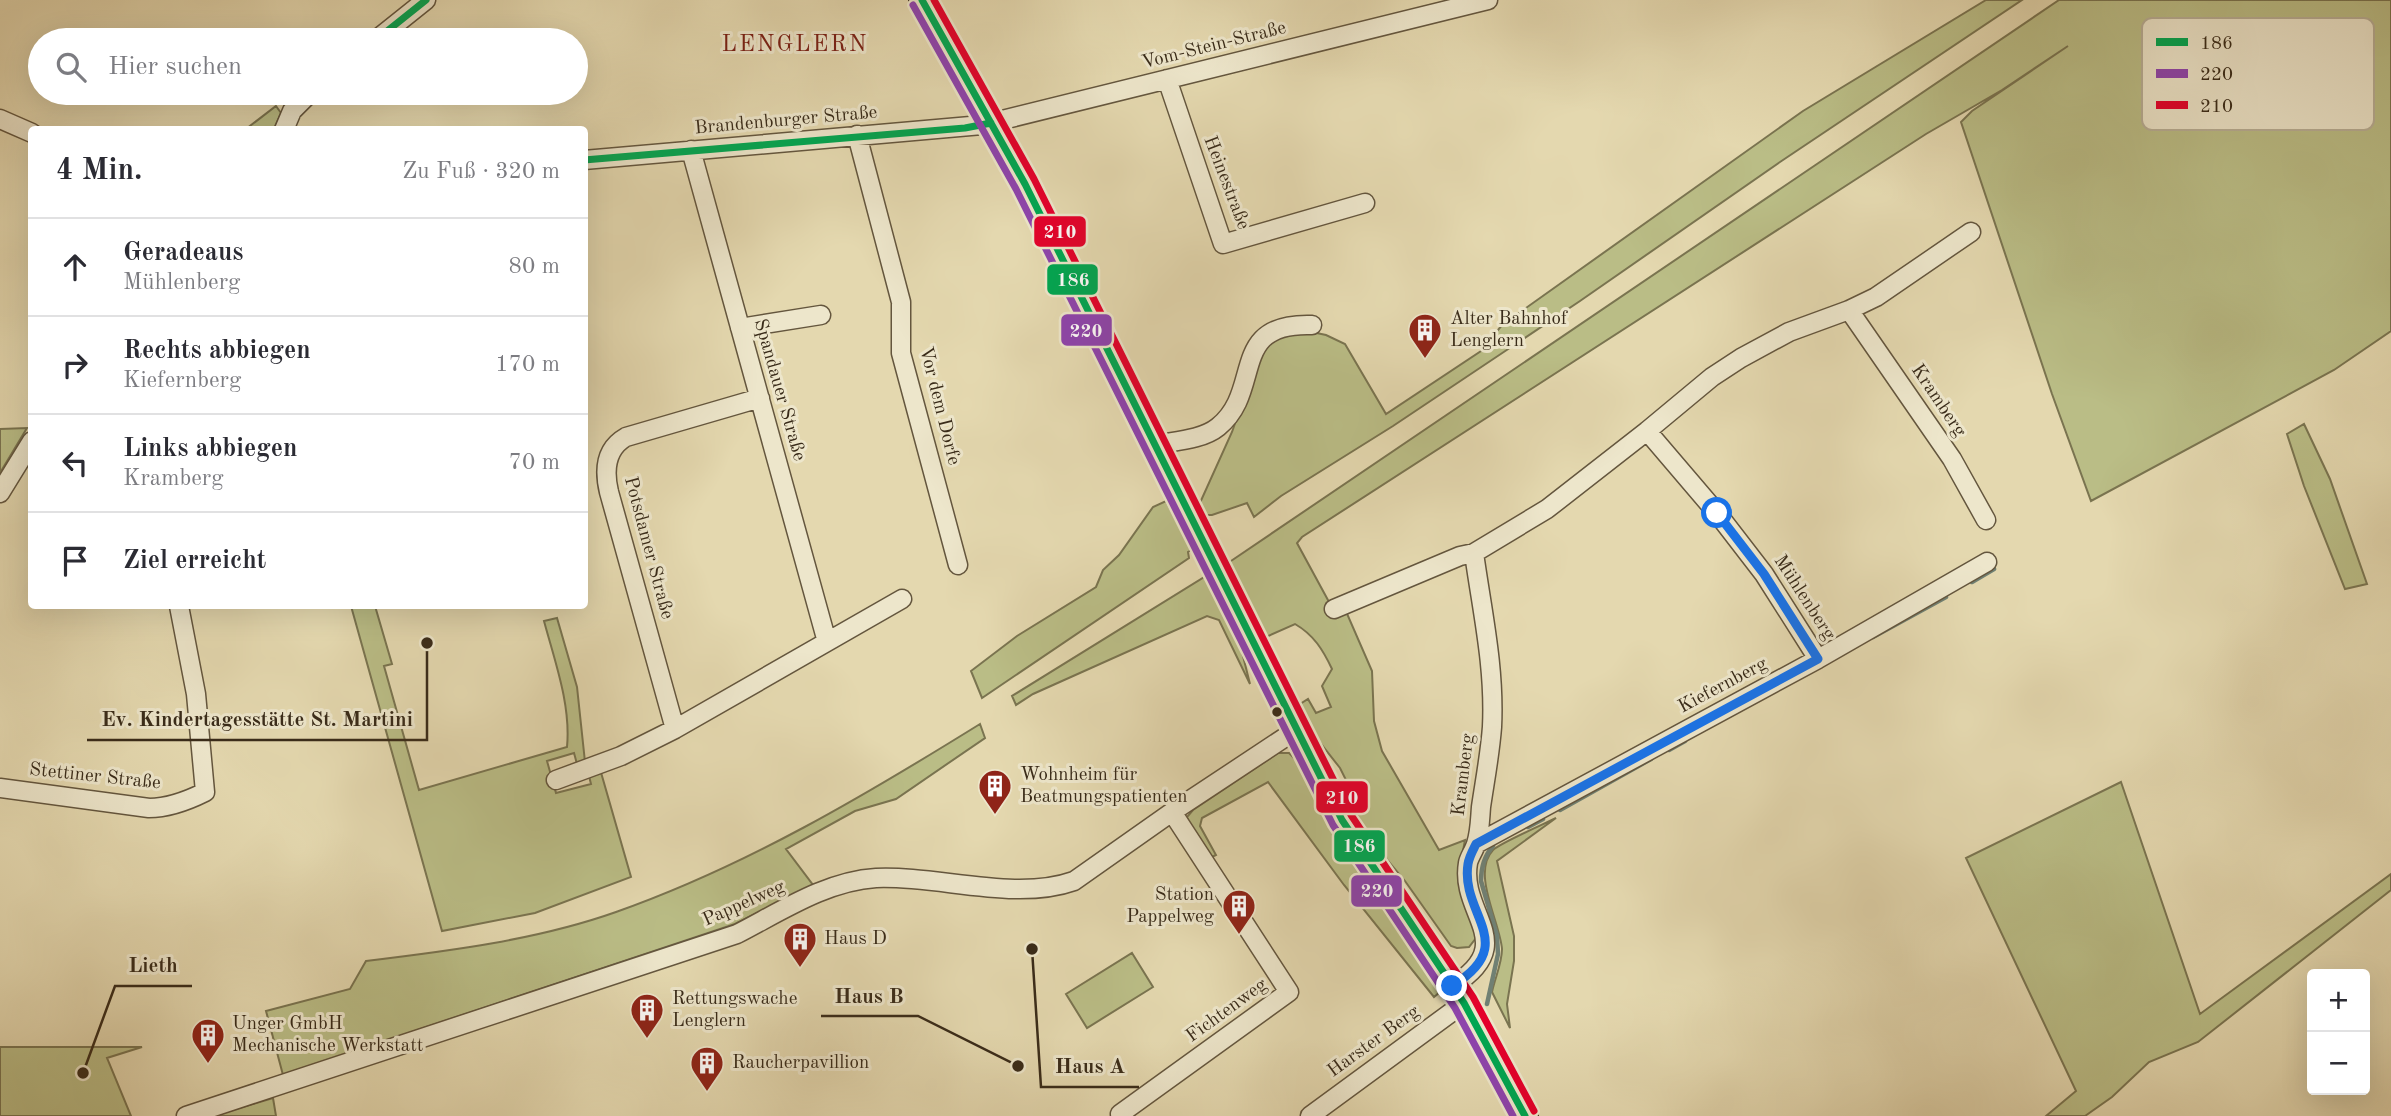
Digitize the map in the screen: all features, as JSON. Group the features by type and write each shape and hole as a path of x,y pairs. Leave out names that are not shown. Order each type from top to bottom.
{"main road":[{"path":"922,0 1024,184 1342,820 1372,869 1458,994 1520,1106"}],"street":[{"path":"391,28 426,0"},
{"name":"Vom-Stein-Straße","path":"991,123 1488,0"},
{"name":"Heinestraße","path":"1167,79 1223,244 1366,203"},
{"path":"286,126 292,111 298,105"},
{"path":"1,122 28,132"},
{"name":"Brandenburger Straße","path":"588,160 964,128 991,123"},
{"name":"Vor dem Dorfe","path":"857,135 901,302 901,352 958,565"},
{"name":"Spandauer Straße","path":"691,150 827,642"},
{"path":"1334,609 1474,552 1547,509 1712,377 1741,358 1789,332 1876,297 1970,232"},
{"name":"Kramberg","path":"1849,310 1952,459 1986,520"},
{"path":"740,328 821,315"},
{"path":"1155,445 1216,429 1228,418 1257,346 1265,336 1276,328 1295,324 1312,325"},
{"name":"Potsdamer Straße","path":"675,729 609,492 606,474 609,456 614,447 626,438 760,398"},
{"name":"Mühlenberg","path":"1647,431 1717,513 1764,574 1818,659"},
{"path":"0,493 28,448"},
{"name":"Kramberg","path":"1458,994 1484,953 1486,944 1467,878 1468,862 1476,844 1489,752 1492,703 1491,652 1474,552"},
{"name":"Kiefernberg","path":"1476,844 1818,659 1987,562"},
{"path":"556,780 621,756 675,729 902,599"},
{"name":"Stettiner Straße","path":"0,788 149,808 185,802 205,792 196,694 180,609"},
{"name":"Pappelweg","path":"186,1116 737,934 821,891 845,884 876,878 1024,888 1066,884 1296,730"},
{"name":"Fichtenweg","path":"1121,1116 1120,1114 1289,992 1172,812"},
{"name":"Harster Berg","path":"1310,1116 1458,994"}],"green space":[{"path":"1986,0 2022,0 1780,162 1580,301 1393,426 1281,496 1254,517 1247,503 1212,515 1204,515 1199,505 1232,432 1258,358 1276,337 1307,331 1326,335 1345,344 1386,414 1481,351 1502,325 1803,111"},
{"path":"2059,0 2391,0 2391,331 2334,370 2091,501 2052,394 1961,122 1972,111 2068,46 2002,90 1926,134 1302,537 1297,543 1335,613 1345,609 1372,671 1374,721 1382,751 1439,850 1465,840 1461,862 1476,938 1469,947 1451,946 1405,881 1373,843 1352,806 1349,786 1340,768 1311,731 1297,706 1308,699 1316,713 1331,707 1322,686 1332,669 1317,643 1295,624 1266,637 1228,563"},
{"path":"276,106 281,113 275,126 250,126"},
{"path":"2304,424 2330,479 2367,584 2345,589 2304,486 2287,434"},
{"path":"27,428 0,473 0,429"},
{"path":"1166,501 1180,528 1195,548 1188,552 1189,558 982,698 971,671 1017,636 1096,587 1103,570 1119,555 1153,507"},
{"path":"1206,576 1240,644 1250,684 1219,620 1207,616 1033,694 1016,705 1012,696"},
{"path":"352,609 376,609 392,664 384,666 419,790 567,747 567,715 544,621 557,618 577,687 585,762 577,764 574,753 547,761 556,793 591,784 588,772 600,769 631,877 535,913 442,931"},
{"path":"980,724 985,738 896,799 855,811 786,849 813,885 735,924 283,1075 266,1011 350,989 366,961 524,937 586,922 664,894 803,828"},
{"path":"1278,753 1289,753 1296,760 1331,828 1362,878 1440,992 1434,997 1344,885 1268,782 1202,818 1200,826 1216,855 1210,858 1189,825 1187,817 1193,810"},
{"path":"2121,782 2200,1014 2391,874 2391,890 2198,1042 2149,1062 2112,1097 2085,1116 2046,1116 2076,1091 1966,858"},
{"path":"1556,818 1497,861 1514,936 1514,961 1507,1004 1510,1028 1492,992 1502,949 1488,898 1485,871 1487,860 1497,847"},
{"path":"1132,953 1153,987 1087,1028 1066,994"},
{"path":"0,1047 142,1047 107,1058 131,1116 0,1116"},
{"path":"273,1098 276,1116 212,1116"}],"waterway":[{"path":"1972,582 1994,569"},
{"path":"1873,637 1946,597"},
{"path":"1669,750 1685,741"},
{"path":"1560,810 1651,759"},
{"path":"1528,827 1543,819"},
{"path":"1487,1004 1498,954 1497,936 1481,876 1485,858 1493,846"}],"transit line":[{"name":"186","path":"391,28 426,0"},
{"name":"186","path":"922,0 1025,184 1342,820 1464,1003 1525,1116"},
{"name":"210","path":"934,0 1034,179 1351,815 1473,997 1534,1111"},
{"name":"220","path":"913,5 1016,189 1333,825 1455,1008 1513,1116"},
{"name":"186","path":"588,160 965,128 991,123"}],"place":[{"name":"Alter Bahnhof Lenglern","path":"1425,360"},
{"name":"Ev. Kindertagesstätte St. Martini","path":"427,643"},
{"name":"Wohnheim für Beatmungspatienten","path":"995,816"},
{"name":"Station Pappelweg","path":"1239,936"},
{"name":"Haus A","path":"1032,949"},
{"name":"Haus D","path":"800,969"},
{"name":"Rettungswache Lenglern","path":"647,1040"},
{"name":"Unger GmbH Mechanische Werkstatt","path":"208,1065"},
{"name":"Haus B","path":"1018,1066"},
{"name":"Lieth","path":"83,1073"},
{"name":"Raucherpavillion","path":"707,1093"}],"district":[{"name":"LENGLERN","path":"795,44"}],"route":[{"path":"1452,986 1474,970 1486,944 1467,878 1468,862 1476,844 1818,659 1764,574 1717,513"}]}
